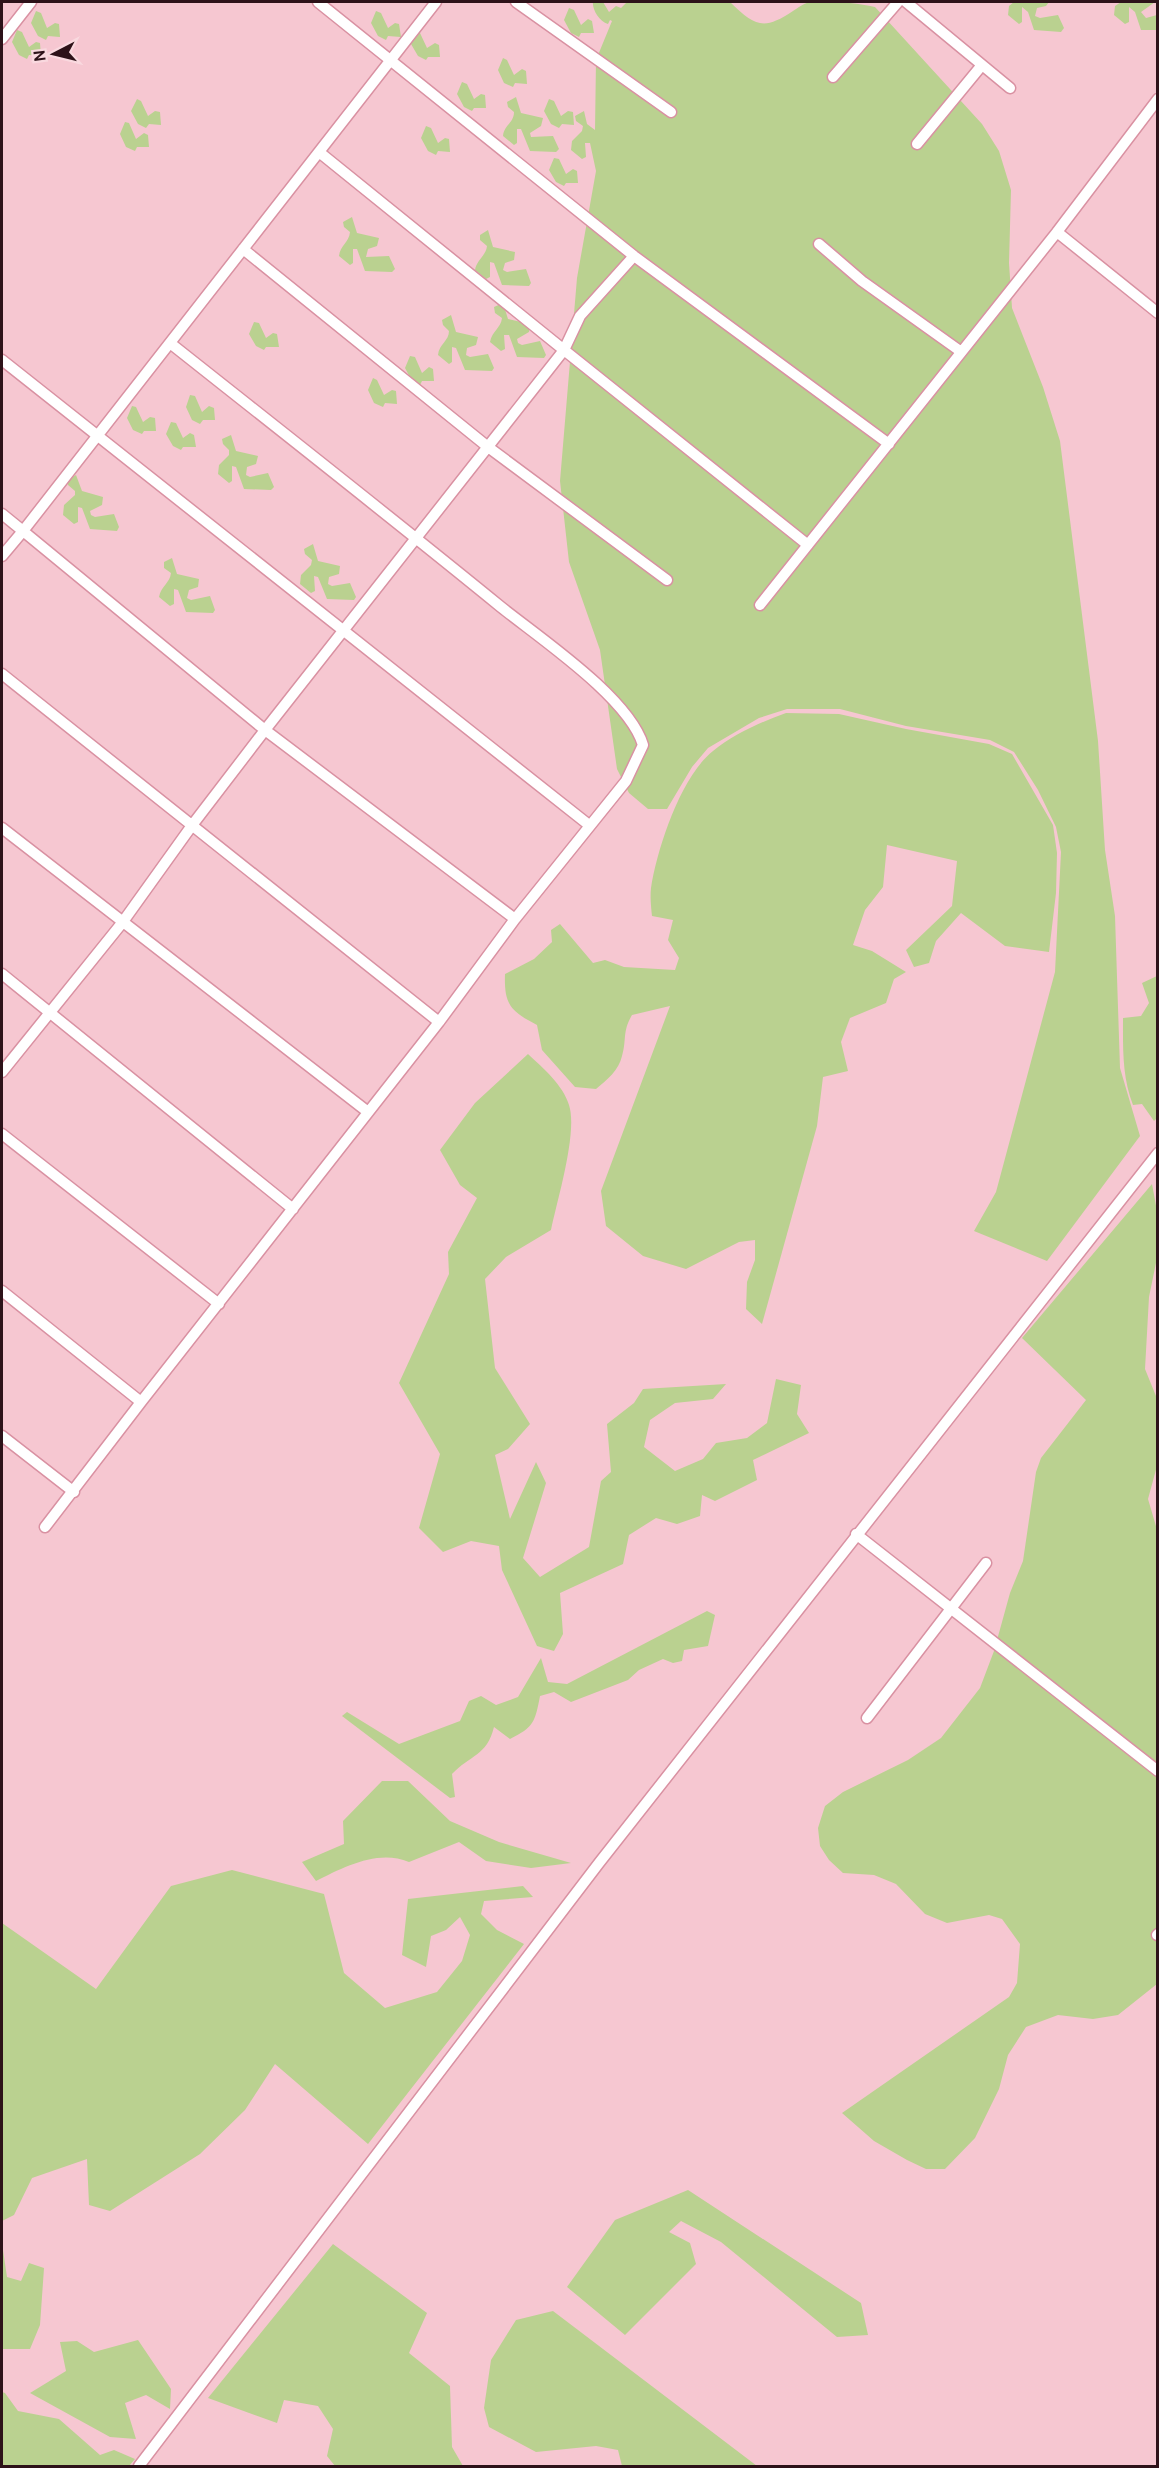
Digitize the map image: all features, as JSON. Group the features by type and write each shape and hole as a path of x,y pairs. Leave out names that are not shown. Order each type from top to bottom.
{"street":[{"path":"2,39 31,2"},
{"path":"318,2 634,256 889,444"},
{"path":"2,556 436,2"},
{"path":"516,2 671,112"},
{"path":"833,77 898,2"},
{"path":"906,2 1010,88"},
{"path":"917,144 982,65"},
{"path":"760,605 1057,232 1158,99"},
{"path":"319,152 808,545"},
{"path":"1057,232 1158,313"},
{"path":"819,244 862,281 960,351"},
{"path":"243,249 488,447 667,580"},
{"path":"2,1072 122,923 193,824 564,350 580,316 634,256"},
{"path":"45,1527 439,1022 515,918 626,781 643,745 638,729 603,690 418,539 170,343"},
{"path":"2,360 589,825"},
{"path":"2,514 266,730 515,918"},
{"path":"2,674 439,1022"},
{"path":"2,828 368,1112"},
{"path":"2,974 293,1209"},
{"path":"2,1134 219,1304"},
{"path":"139,2466 599,1863 1158,1153"},
{"path":"2,1291 141,1402"},
{"path":"2,1436 74,1492"},
{"path":"856,1534 1158,1771"},
{"path":"867,1718 986,1563"}],"green space":[{"path":"593,2 603,2 609,12 616,6 621,8 627,2 730,2 753,21 760,23 774,21 810,2 843,2 875,7 982,124 999,151 1011,190 1009,263 1012,308 1043,387 1060,441 1098,741 1105,850 1115,916 1120,1068 1140,1136 1047,1261 974,1231 996,1192 1055,972 1061,852 1056,827 1038,790 1014,752 990,740 906,726 840,709 787,709 759,718 708,748 692,767 667,809 648,809 629,793 617,769 600,650 569,562 560,481 577,278 596,171 590,143 585,143 586,157 582,159 571,150 572,141 582,131 583,126 576,121 575,116 584,111 587,124 595,130 596,60 612,21 610,20 608,24 599,18"},
{"path":"1014,2 1049,2 1046,6 1037,8 1035,16 1040,18 1058,15 1064,28 1061,32 1034,30 1028,12 1022,7 1022,22 1019,24 1008,15 1009,6"},
{"path":"1121,2 1155,2 1141,12 1146,18 1157,15 1157,30 1141,30 1135,12 1129,7 1129,22 1125,24 1114,15 1115,6"},
{"path":"569,8 574,10 581,25 588,19 592,21 594,33 581,33 579,37 571,33 564,20"},
{"path":"36,11 41,13 47,28 55,23 59,24 60,37 48,36 46,40 38,36 31,23"},
{"path":"376,11 381,13 388,28 395,23 399,24 401,37 388,36 386,40 378,36 371,23"},
{"path":"17,30 22,32 29,47 36,42 40,43 41,56 29,55 27,59 19,55 12,42"},
{"path":"416,32 420,33 427,48 435,43 439,45 440,57 428,57 426,60 418,56 411,44"},
{"path":"503,58 507,60 514,75 522,69 526,71 527,84 515,83 513,87 504,83 498,70"},
{"path":"462,82 467,84 474,99 481,94 485,95 486,108 474,108 472,111 464,107 457,94"},
{"path":"516,97 521,113 543,118 541,126 530,133 531,137 553,136 559,149 556,152 530,151 521,129 517,129 517,143 514,145 503,136 514,116 507,102"},
{"path":"137,99 141,101 148,116 155,111 160,112 161,125 149,124 146,128 138,124 131,111"},
{"path":"549,99 554,101 561,116 568,111 573,112 574,125 562,124 559,128 551,124 544,111"},
{"path":"125,122 129,123 136,139 144,133 148,135 149,147 137,147 135,151 126,147 120,134"},
{"path":"426,126 431,128 438,143 445,138 449,139 450,152 438,151 436,155 428,151 421,138"},
{"path":"554,158 559,159 566,174 573,169 577,171 578,183 566,183 564,186 556,182 549,170"},
{"path":"352,217 357,233 379,238 377,246 368,249 366,257 389,256 395,269 392,272 365,271 357,249 353,249 353,263 350,265 339,256 350,232 344,227 343,222"},
{"path":"488,230 493,247 515,252 514,260 505,263 503,270 507,272 526,269 531,283 529,286 502,285 494,263 490,262 490,277 486,279 475,270 487,246 480,240 480,235"},
{"path":"503,303 508,319 530,324 529,332 517,339 518,343 522,345 540,341 546,355 544,358 517,357 509,335 504,335 505,349 501,351 490,342 502,318 495,313 494,307"},
{"path":"451,315 456,332 478,337 476,345 467,348 466,355 470,357 488,354 494,368 492,371 465,370 456,348 452,347 452,362 449,364 438,355 449,331 443,325 442,320"},
{"path":"254,322 259,323 266,338 273,333 277,334 279,347 266,347 264,350 256,346 249,334"},
{"path":"410,356 415,357 422,373 429,367 433,369 434,381 422,381 420,385 412,381 405,368"},
{"path":"373,378 377,380 384,395 392,390 396,391 397,404 385,403 383,407 374,403 368,390"},
{"path":"190,395 195,396 202,412 209,406 214,408 215,420 203,420 200,424 192,420 186,407"},
{"path":"132,406 136,407 143,422 150,417 155,418 156,431 144,431 142,434 133,430 127,418"},
{"path":"171,422 176,423 183,438 190,433 194,435 196,447 183,447 181,450 173,446 166,434"},
{"path":"231,435 236,451 258,456 256,464 247,467 246,475 250,477 268,473 274,487 271,490 244,489 236,467 232,466 232,481 229,483 218,474 219,465 229,455 229,450 223,444 222,439"},
{"path":"76,475 82,491 103,497 102,505 90,511 91,515 95,517 114,514 119,527 117,531 90,529 82,508 78,507 78,522 74,524 63,515 64,505 75,495 75,491 68,485 68,480"},
{"path":"313,544 318,561 340,566 339,574 329,577 328,584 332,586 350,583 356,597 354,600 327,599 318,577 314,576 315,591 311,593 300,584 301,575 311,565 312,560 305,554 304,549"},
{"path":"172,558 177,574 199,579 198,587 189,590 187,598 191,600 210,596 215,610 213,613 186,612 178,590 174,589 174,604 170,606 159,597 171,573 164,568 164,562"},
{"path":"786,713 839,714 989,744 1012,754 1053,825 1057,853 1056,893 1049,952 1005,946 961,913 936,941 929,963 914,967 906,950 952,906 957,861 887,845 883,887 865,910 853,945 872,951 906,972 894,979 886,1003 850,1018 841,1042 848,1071 823,1077 817,1126 762,1324 746,1309 747,1282 755,1260 755,1240 739,1242 686,1269 643,1256 606,1226 601,1191 670,1006 632,1015 627,1026 620,1061 615,1070 596,1089 575,1087 542,1050 537,1025 510,1006 506,993 505,974 534,959 552,942 551,930 560,924 593,963 605,960 624,967 675,970 679,958 668,940 673,920 652,916 651,898 654,872 672,814 691,777 701,762 713,751 748,729"},
{"path":"1157,976 1158,1117 1154,1121 1142,1104 1133,1105 1129,1094 1124,1062 1123,1018 1141,1016 1149,1003 1142,983"},
{"path":"528,1054 552,1077 566,1098 571,1117 571,1132 551,1230 506,1257 485,1279 495,1368 530,1424 508,1449 495,1455 510,1519 536,1462 546,1483 523,1558 540,1577 589,1547 601,1481 611,1472 607,1424 634,1403 643,1389 726,1384 713,1399 675,1403 650,1420 644,1447 675,1471 703,1459 716,1443 747,1438 767,1423 776,1379 801,1385 797,1414 809,1433 753,1460 757,1480 715,1501 702,1495 700,1516 677,1524 656,1518 629,1535 623,1564 560,1593 563,1634 554,1651 537,1646 502,1570 499,1546 471,1541 443,1552 419,1528 440,1454 399,1383 449,1274 448,1252 477,1198 460,1185 440,1150 475,1103"},
{"path":"1152,1184 1157,1211 1157,1258 1149,1297 1145,1369 1158,1401 1157,1466 1148,1499 1158,1533 1157,1984 1118,2015 1093,2019 1058,2015 1026,2027 1008,2055 999,2089 975,2138 945,2169 926,2169 874,2141 842,2113 1009,1997 1017,1983 1020,1944 1002,1919 989,1915 947,1923 925,1914 896,1884 874,1875 843,1873 829,1860 820,1846 818,1828 825,1806 843,1792 908,1760 941,1738 980,1688 994,1651 1010,1593 1023,1561 1036,1472 1041,1458 1086,1400 1022,1338"},
{"path":"707,1611 715,1615 708,1646 684,1650 682,1661 673,1663 663,1659 639,1670 628,1680 571,1702 554,1692 540,1696 532,1723 510,1739 494,1727 491,1737 482,1750 452,1774 455,1797 450,1798 342,1716 347,1712 399,1744 460,1721 469,1701 481,1696 496,1705 518,1697 541,1658 548,1682 567,1684"},
{"path":"382,1781 408,1781 450,1821 499,1842 571,1863 531,1868 486,1861 459,1842 409,1862 385,1858 361,1861 316,1881 302,1862 344,1844 343,1821"},
{"path":"232,1870 324,1894 344,1973 385,2008 437,1992 462,1961 470,1935 460,1917 446,1930 431,1936 426,1967 402,1955 408,1899 523,1886 533,1897 484,1901 481,1914 497,1930 524,1944 368,2144 275,2064 245,2110 200,2154 110,2211 89,2205 87,2159 32,2178 14,2215 2,2221 2,1923 96,1989 171,1886"},
{"path":"688,2190 861,2303 868,2335 837,2337 721,2242 681,2221 669,2232 690,2243 696,2264 625,2335 567,2287 615,2220"},
{"path":"2,2243 7,2277 21,2281 29,2263 44,2268 40,2325 30,2349 2,2349"},
{"path":"333,2244 427,2313 409,2353 450,2386 452,2447 463,2466 335,2466 327,2456 333,2429 318,2406 284,2400 277,2423 208,2398"},
{"path":"553,2311 757,2466 622,2466 618,2450 596,2446 536,2452 489,2427 484,2408 491,2360 516,2320"},
{"path":"138,2340 171,2389 170,2409 146,2395 125,2403 136,2439 110,2437 30,2393 66,2371 60,2342 77,2341 94,2352"},
{"path":"2,2392 18,2411 59,2419 100,2455 114,2450 135,2459 129,2466 2,2466"}]}
